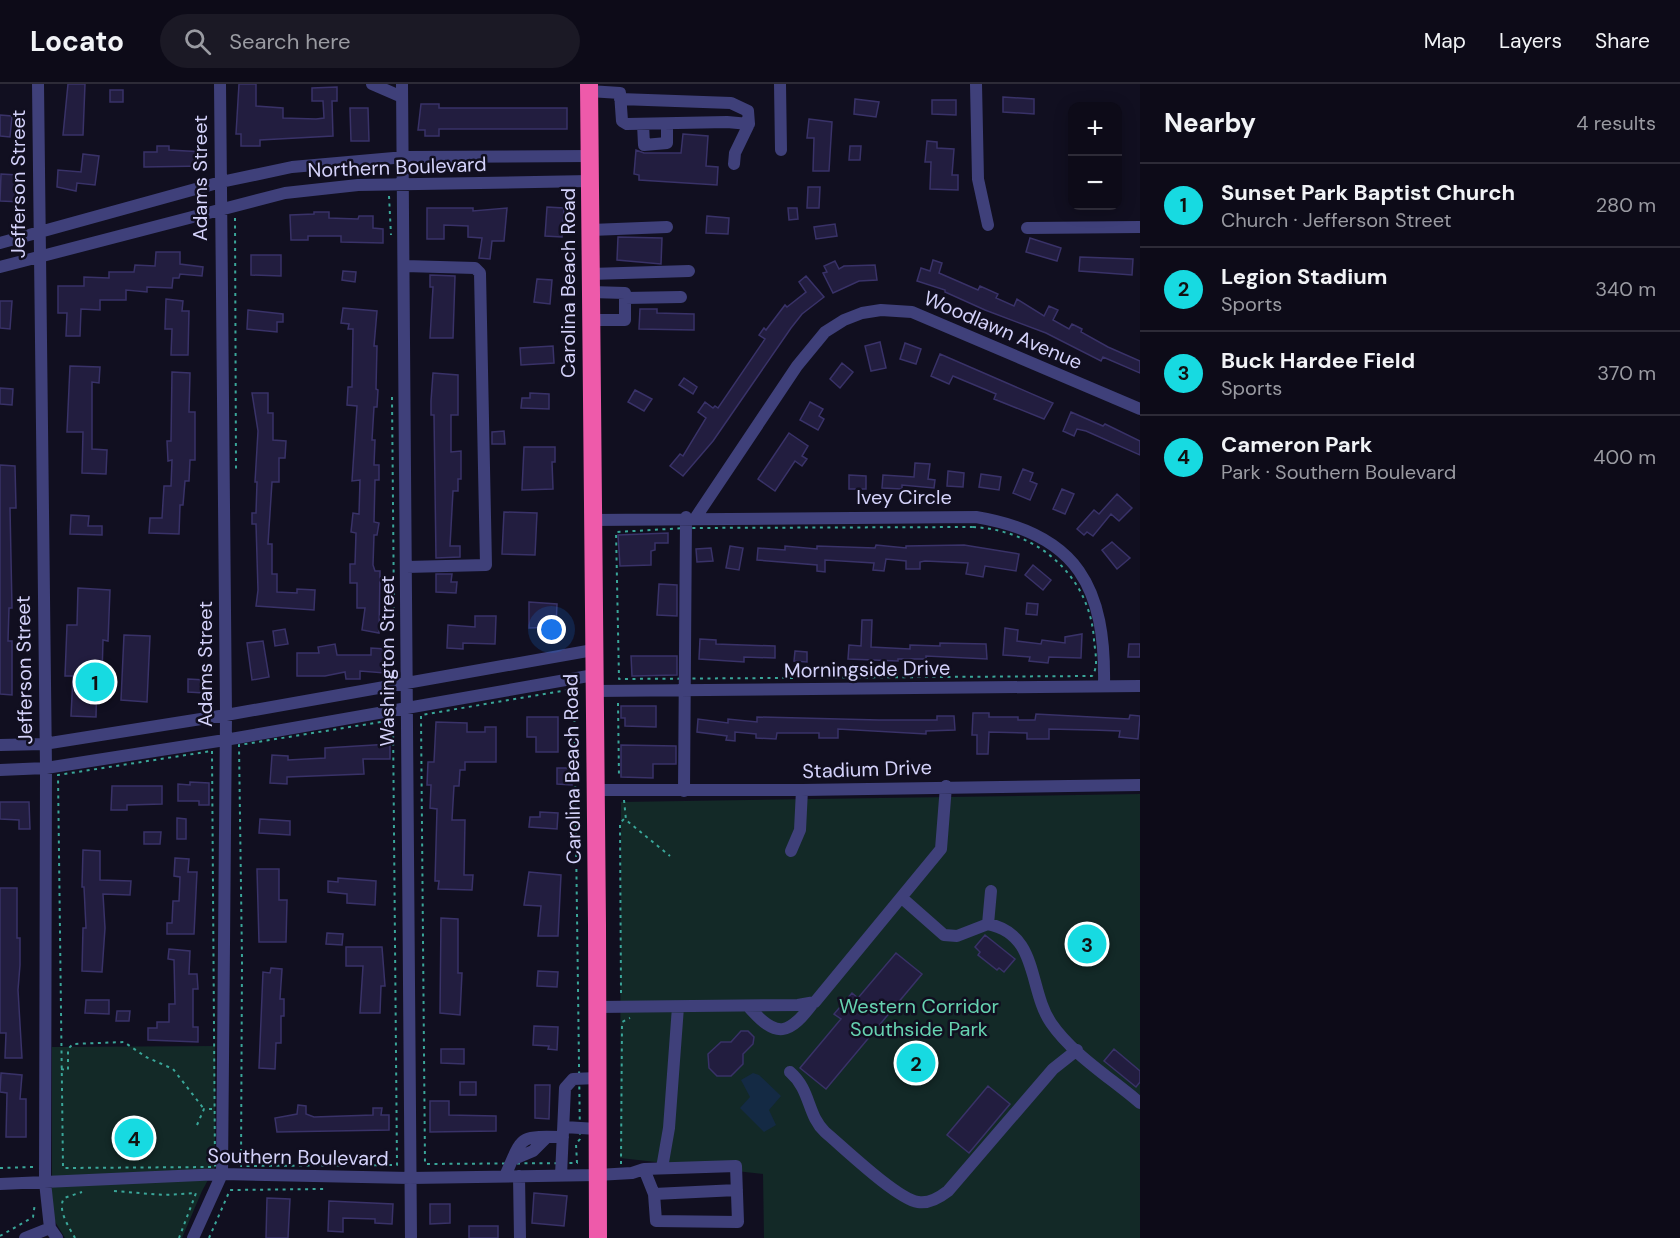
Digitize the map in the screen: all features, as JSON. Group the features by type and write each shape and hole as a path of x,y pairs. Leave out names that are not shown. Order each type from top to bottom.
{"highway":[{"name":"Carolina Beach Road","path":"589,87 597,1078 588,1129 597,1175 598,1238"}],"street":[{"name":"Jefferson Street","path":"25,1238 53,1233 45,1182 45,768 38,84"},
{"name":"Adams Street","path":"193,1238 219,1170 226,715 219,208 220,84"},
{"path":"372,84 402,90"},
{"path":"780,84 781,150"},
{"path":"976,84 978,179 988,225"},
{"path":"589,87 620,93 622,121 627,124 749,124"},
{"name":"Washington Street","path":"402,90 405,157 406,708 411,1238"},
{"path":"620,99 731,103 748,111 749,124 735,153 734,164"},
{"path":"643,124 644,145 667,143 667,124"},
{"name":"Northern Boulevard","path":"0,243 221,182 325,162 405,157 590,156"},
{"name":"Northern Boulevard","path":"0,267 219,208 285,193 404,183 590,182"},
{"path":"591,230 667,227"},
{"path":"1027,228 1140,228"},
{"path":"405,266 475,268 480,273 486,565 406,567"},
{"path":"591,283 689,271"},
{"path":"591,283 626,293 625,320 591,320"},
{"path":"625,298 681,297"},
{"name":"Woodlawn Avenue","path":"690,521 809,350 833,326 862,313 881,310 912,312 1140,409"},
{"name":"Ivey Circle","path":"592,520 976,517 1022,527 1058,549 1081,574 1091,591 1101,624 1105,653 1104,686"},
{"path":"684,790 684,684 690,521"},
{"path":"0,745 44,744 226,715 593,650"},
{"name":"Morningside Drive","path":"0,770 45,768 225,740 406,708 594,683 1140,686"},
{"name":"Stadium Drive","path":"595,790 802,790 946,786 1140,785"},
{"path":"748,1006 763,1022 783,1030 796,1026 941,849 946,786"},
{"path":"791,851 800,830 802,790"},
{"path":"988,924 991,891"},
{"path":"902,898 944,934 957,936 988,924 1005,929 1023,950 1036,979 1046,1014 1060,1035 1140,1103"},
{"path":"597,1007 798,1005 814,1002"},
{"path":"662,1168 669,1128 678,1007"},
{"path":"790,1072 803,1085 817,1122 825,1132 901,1195 917,1202 926,1202 948,1191 1053,1069 1077,1050"},
{"path":"561,1169 565,1088 573,1079 597,1078"},
{"path":"505,1176 522,1142 530,1137 547,1137 563,1132 588,1129"},
{"name":"Southern Boulevard","path":"0,1184 219,1170 410,1178 519,1176 561,1169 597,1175 632,1173 644,1169 736,1166 737,1190"},
{"path":"644,1169 654,1194 656,1221 738,1222 737,1190 654,1194"},
{"path":"519,1176 520,1238"}],"path":[{"path":"389,190 391,236"},
{"path":"235,213 236,476"},
{"path":"392,389 394,623"},
{"path":"690,521 973,527 992,528 1016,534 1037,545 1058,561 1072,577 1088,607 1096,658 1095,671 1092,676 684,684 619,678 616,532 690,521"},
{"path":"574,689 578,1078 588,1129 577,1163 561,1169 512,1161 425,1164 421,715 574,689"},
{"path":"618,700 619,781"},
{"path":"393,720 398,1165 241,1166 242,959 239,745 393,720"},
{"path":"204,1109 215,1109 212,751 58,775 63,1168 219,1170"},
{"path":"623,801 625,818 670,856"},
{"path":"621,993 620,823 625,818"},
{"path":"61,1069 68,1070 68,1049 73,1044 124,1042 146,1057 173,1069 204,1109"},
{"path":"197,1125 204,1109"},
{"path":"0,1168 34,1167"},
{"path":"75,1238 63,1213 61,1202 64,1198 90,1189"},
{"path":"106,1189 118,1193 196,1193 179,1238"},
{"path":"209,1238 230,1190 331,1189"},
{"path":"0,1236 33,1217 35,1199"}],"green space":[{"name":"Western Corridor Southside Park","path":"1140,794 1140,1238 764,1238 763,1174 620,1158 621,802"},
{"path":"215,1046 215,1167 182,1238 65,1238 54,1220 52,1195 52,1047"}],"water":[{"path":"753,1073 759,1075 781,1096 769,1110 776,1125 764,1132 740,1108 750,1097 741,1080"}],"building":[{"path":"68,84 85,84 83,135 63,135"},
{"path":"239,84 256,84 256,106 283,108 283,118 324,118 323,101 312,101 312,88 337,87 337,101 332,101 333,136 260,140 260,146 241,146 241,134 236,134"},
{"path":"110,90 123,90 123,102 110,102"},
{"path":"1003,97 1034,99 1034,114 1003,112"},
{"path":"855,99 879,102 876,117 854,114"},
{"path":"932,100 956,100 956,115 932,114"},
{"path":"421,104 439,104 439,108 567,108 567,129 439,129 439,136 425,136 425,130 418,130"},
{"path":"350,108 368,108 369,141 351,141"},
{"path":"0,115 12,116 10,137 0,136"},
{"path":"809,119 832,122 829,171 813,171 814,138 807,138"},
{"path":"683,134 708,136 706,166 718,167 717,185 639,180 639,175 634,174 636,150 644,153 681,153"},
{"path":"927,141 937,142 937,148 954,149 952,175 958,175 958,190 930,189 931,162 925,162"},
{"path":"157,146 169,146 169,150 205,152 204,166 144,167 144,152 157,152"},
{"path":"850,146 861,146 860,160 849,160"},
{"path":"83,154 99,156 95,185 77,183 76,191 57,187 58,170 81,172"},
{"path":"1,174 18,175 17,192 22,192 22,202 0,201"},
{"path":"808,187 820,187 819,208 807,208"},
{"path":"547,207 564,208 562,237 545,236"},
{"path":"427,208 473,208 473,211 507,208 504,241 492,241 490,259 479,258 482,238 468,237 468,226 444,225 444,239 427,239"},
{"path":"788,208 797,208 798,219 789,220"},
{"path":"314,212 329,212 329,218 358,219 359,216 373,216 373,228 383,229 383,243 341,242 341,236 308,236 308,240 291,240 290,215 314,214"},
{"path":"707,216 729,218 728,234 706,233"},
{"path":"835,224 837,236 816,239 814,227"},
{"path":"618,237 662,238 661,264 617,260"},
{"path":"1030,238 1061,248 1057,261 1026,252"},
{"path":"156,252 180,252 180,264 203,267 202,276 180,274 179,278 173,278 172,288 147,287 147,292 126,290 126,300 100,300 100,310 81,309 80,336 66,336 67,313 58,313 58,286 84,286 84,277 109,278 109,272 134,272 135,265 155,266"},
{"path":"251,255 281,255 281,276 251,275"},
{"path":"1080,257 1133,259 1132,275 1079,271"},
{"path":"933,260 942,263 939,273 978,290 980,286 998,294 996,298 1014,306 1017,299 1044,316 1049,306 1058,310 1053,320 1069,329 1072,324 1082,329 1081,332 1108,347 1140,361 1140,373 1103,357 1101,361 1046,333 985,310 945,290 917,281 921,268 930,271"},
{"path":"835,261 839,269 844,266 875,265 877,280 859,281 833,293 823,273 827,272 824,266"},
{"path":"343,271 356,272 355,282 342,280"},
{"path":"430,275 455,276 453,338 430,338 433,287 430,287"},
{"path":"806,276 824,297 802,314 713,441 683,476 670,466 680,454 683,456 706,418 698,412 705,402 713,408 715,406 718,408 765,339 759,335 764,328 766,330 785,305 787,307 806,292 799,282"},
{"path":"537,279 552,280 550,304 534,302"},
{"path":"166,299 183,301 182,311 189,311 188,355 171,355 172,329 165,329"},
{"path":"0,301 12,301 10,329 0,328"},
{"path":"343,308 377,311 374,346 377,346 376,389 378,390 377,407 374,407 372,440 375,440 374,465 379,465 379,480 375,480 374,522 379,523 377,535 374,535 373,565 375,571 380,571 379,633 362,630 365,608 357,608 357,583 350,583 350,564 355,564 356,533 351,532 353,513 359,514 360,480 352,481 357,406 347,405 348,387 352,387 353,329 348,329 349,324 341,323"},
{"path":"640,309 657,309 657,313 694,314 694,330 639,329"},
{"path":"248,310 283,314 283,322 277,322 277,332 247,329"},
{"path":"880,342 886,368 871,371 865,346"},
{"path":"905,343 921,349 916,364 900,359"},
{"path":"553,346 554,363 521,365 520,348"},
{"path":"940,354 1053,403 1044,419 994,399 996,394 953,376 949,384 931,376"},
{"path":"842,363 853,372 840,388 830,379"},
{"path":"70,366 100,367 99,383 92,382 92,449 107,450 106,474 82,473 83,432 67,432"},
{"path":"172,372 190,373 189,412 195,412 195,460 190,460 189,481 185,481 183,505 180,505 179,534 149,533 150,518 162,518 164,486 171,486 172,460 168,461 167,441 171,441"},
{"path":"433,373 458,375 458,415 451,415 451,452 461,451 461,479 458,479 458,491 453,491 450,546 460,546 460,557 436,558 434,415 431,415"},
{"path":"684,378 697,387 693,394 679,385"},
{"path":"0,388 13,389 12,405 0,404"},
{"path":"635,390 652,399 644,411 628,402"},
{"path":"252,393 268,393 268,413 273,413 273,440 286,441 285,458 279,458 279,482 272,482 268,544 272,544 272,574 277,574 277,592 297,593 297,589 315,590 314,610 256,606 258,590 256,524 252,524 252,513 256,513 258,431"},
{"path":"530,393 549,394 549,409 521,408 522,398 530,398"},
{"path":"810,402 823,409 819,416 824,419 818,430 800,420"},
{"path":"1071,412 1103,426 1105,424 1140,441 1140,455 1086,431 1077,429 1074,436 1063,431"},
{"path":"504,431 505,444 492,444 492,432"},
{"path":"789,433 808,446 802,456 807,459 802,466 795,461 775,491 758,479"},
{"path":"524,447 555,447 555,462 552,462 553,489 522,490"},
{"path":"915,463 930,464 928,479 935,480 934,488 902,485 902,489 882,488 883,475 914,477"},
{"path":"0,465 15,466 16,508 10,508 12,608 9,608 8,641 12,641 12,695 0,694"},
{"path":"1023,469 1033,473 1030,481 1037,484 1030,500 1013,493"},
{"path":"948,471 964,473 963,487 947,486"},
{"path":"981,474 1001,477 999,490 979,487"},
{"path":"849,475 866,476 866,489 849,489"},
{"path":"1062,489 1074,494 1065,514 1053,509"},
{"path":"1117,494 1132,508 1119,521 1111,514 1093,536 1087,532 1084,535 1077,529 1094,510 1099,514"},
{"path":"504,512 537,513 535,555 502,554"},
{"path":"71,515 89,516 88,526 102,526 102,535 70,534"},
{"path":"668,533 668,543 655,543 655,550 651,551 651,565 620,566 618,535"},
{"path":"1112,542 1130,558 1117,569 1102,550"},
{"path":"876,545 906,548 906,546 964,545 1019,554 1016,571 985,566 983,577 966,574 968,563 925,561 920,562 920,569 906,569 906,561 886,559 884,571 873,570 874,563 825,560 825,572 817,571 817,565 757,560 758,548 785,550 785,546 817,549 817,546 875,548"},
{"path":"730,546 743,548 739,570 726,568"},
{"path":"711,548 713,561 697,562 696,549"},
{"path":"1033,565 1051,580 1043,590 1025,575"},
{"path":"436,574 452,574 451,582 457,582 456,593 436,592"},
{"path":"659,584 677,585 677,616 657,615"},
{"path":"78,588 110,590 108,641 103,640 102,676 97,676 96,717 71,716 73,676 65,676 67,625 77,625"},
{"path":"529,602 557,604 556,627 529,628"},
{"path":"1027,603 1038,604 1037,615 1026,614"},
{"path":"475,616 496,616 495,644 463,643 463,649 447,648 448,625 475,627"},
{"path":"862,620 872,620 871,647 910,649 910,645 940,646 940,643 986,644 987,659 926,656 926,659 898,659 898,661 848,659 849,645 861,646"},
{"path":"1005,628 1018,630 1017,641 1041,644 1042,640 1065,643 1065,637 1082,634 1081,658 1049,657 1048,663 1029,661 1030,657 1003,655"},
{"path":"285,629 288,644 275,646 273,631"},
{"path":"124,635 150,636 147,702 121,700"},
{"path":"700,639 716,640 716,644 775,646 775,658 744,657 744,662 699,659"},
{"path":"263,641 269,677 252,680 247,643"},
{"path":"335,644 337,655 371,655 371,648 386,649 385,673 360,671 360,679 346,679 345,672 325,676 297,676 297,653 319,653 318,647"},
{"path":"1129,644 1140,644 1140,657 1128,657"},
{"path":"795,651 807,652 807,662 794,661"},
{"path":"631,656 677,656 677,675 632,676"},
{"path":"188,679 205,680 204,693 188,692"},
{"path":"621,706 656,706 656,727 625,726 625,718 621,718"},
{"path":"973,713 989,713 989,717 1018,717 1018,720 1035,720 1036,714 1129,719 1130,715 1140,716 1138,739 1119,737 1120,731 1049,729 1049,739 1027,739 1027,733 989,732 988,754 977,754 977,735 972,735"},
{"path":"937,716 954,716 955,730 926,731 926,734 838,729 838,738 819,738 819,733 777,733 776,739 756,738 756,734 735,732 735,741 726,740 727,736 697,732 698,719 728,723 728,719 757,722 757,717 937,720"},
{"path":"527,717 558,717 558,752 536,752 536,737 527,737"},
{"path":"436,722 467,723 467,732 485,732 485,727 496,727 496,762 465,762 465,770 460,770 459,786 454,786 452,820 465,820 464,875 473,875 472,890 438,889 439,881 435,881 437,809 430,808 431,785 427,785 428,762 434,762"},
{"path":"390,744 390,759 363,759 364,774 287,777 287,784 270,783 272,755 288,756 288,760 325,758 325,748"},
{"path":"621,745 676,746 676,764 653,764 653,778 621,777"},
{"path":"557,768 572,768 572,785 557,784"},
{"path":"190,782 209,783 209,805 199,805 199,801 178,801 178,784 190,785"},
{"path":"112,786 162,786 162,804 127,805 127,810 111,810"},
{"path":"0,802 29,802 30,829 19,829 19,820 0,819"},
{"path":"540,812 558,813 557,829 529,827 530,817 540,817"},
{"path":"177,818 186,819 186,839 177,839"},
{"path":"260,819 290,821 290,835 259,833"},
{"path":"144,832 161,832 160,844 144,844"},
{"path":"83,850 100,851 100,880 131,881 130,895 103,894 105,928 102,972 82,971 83,928 86,928 84,887 82,887"},
{"path":"175,858 189,859 188,872 197,872 194,934 167,934 167,923 172,923 173,901 179,901 180,877 174,876"},
{"path":"257,869 279,869 279,900 287,900 286,942 259,942"},
{"path":"529,872 561,875 558,936 538,936 541,906 524,905"},
{"path":"338,878 376,881 375,905 347,903 347,894 328,892 328,881 338,882"},
{"path":"0,888 17,888 17,938 20,938 18,990 22,1058 5,1058 6,1033 0,1033"},
{"path":"441,918 458,919 458,973 462,973 460,1015 440,1013"},
{"path":"327,933 343,934 342,945 326,944"},
{"path":"985,935 1015,959 1004,972 999,968 997,970 978,955 980,952 975,947"},
{"path":"346,947 382,947 385,986 381,986 380,1013 360,1013 363,966 346,966"},
{"path":"169,949 190,951 189,974 197,974 198,989 193,989 193,1027 198,1027 198,1042 148,1040 148,1028 157,1028 157,1022 169,1022 169,1004 175,1004 174,960 168,959"},
{"path":"896,953 922,974 826,1089 800,1068 841,1019 834,1014 852,993 858,998"},
{"path":"271,968 282,969 280,999 284,999 284,1016 281,1016 281,1043 276,1043 275,1069 259,1068 263,972 270,973"},
{"path":"538,971 558,972 557,987 537,986"},
{"path":"86,1000 109,1000 109,1014 85,1013"},
{"path":"117,1011 130,1011 129,1021 116,1021"},
{"path":"534,1026 558,1027 557,1050 548,1049 549,1046 533,1045"},
{"path":"741,1031 748,1031 754,1037 753,1044 743,1054 743,1064 731,1076 717,1076 709,1068 708,1054 721,1042 731,1042"},
{"path":"441,1049 464,1049 464,1064 441,1063"},
{"path":"1114,1049 1140,1071 1140,1082 1136,1087 1104,1061"},
{"path":"1,1073 22,1075 20,1099 26,1099 26,1137 6,1137 7,1093 0,1092"},
{"path":"460,1082 476,1082 476,1095 460,1095"},
{"path":"535,1085 550,1085 549,1119 535,1118"},
{"path":"988,1086 1010,1104 969,1153 947,1135"},
{"path":"430,1101 449,1101 449,1115 496,1116 496,1131 430,1132"},
{"path":"298,1105 306,1106 306,1114 314,1117 373,1115 373,1108 382,1108 381,1115 389,1115 389,1130 277,1132 275,1118 297,1114"},
{"path":"534,1193 567,1196 564,1226 532,1223"},
{"path":"267,1198 290,1199 288,1238 266,1238"},
{"path":"329,1201 393,1204 392,1224 375,1223 375,1219 343,1218 343,1232 328,1231"},
{"path":"430,1204 450,1204 450,1223 430,1224"},
{"path":"469,1226 498,1226 498,1238 469,1238"}],"place":[{"name":"Sunset Park Baptist Church","path":"95,682"},
{"name":"Buck Hardee Field","path":"1087,944"},
{"name":"Legion Stadium","path":"916,1063"},
{"name":"Cameron Park","path":"134,1138"}]}
